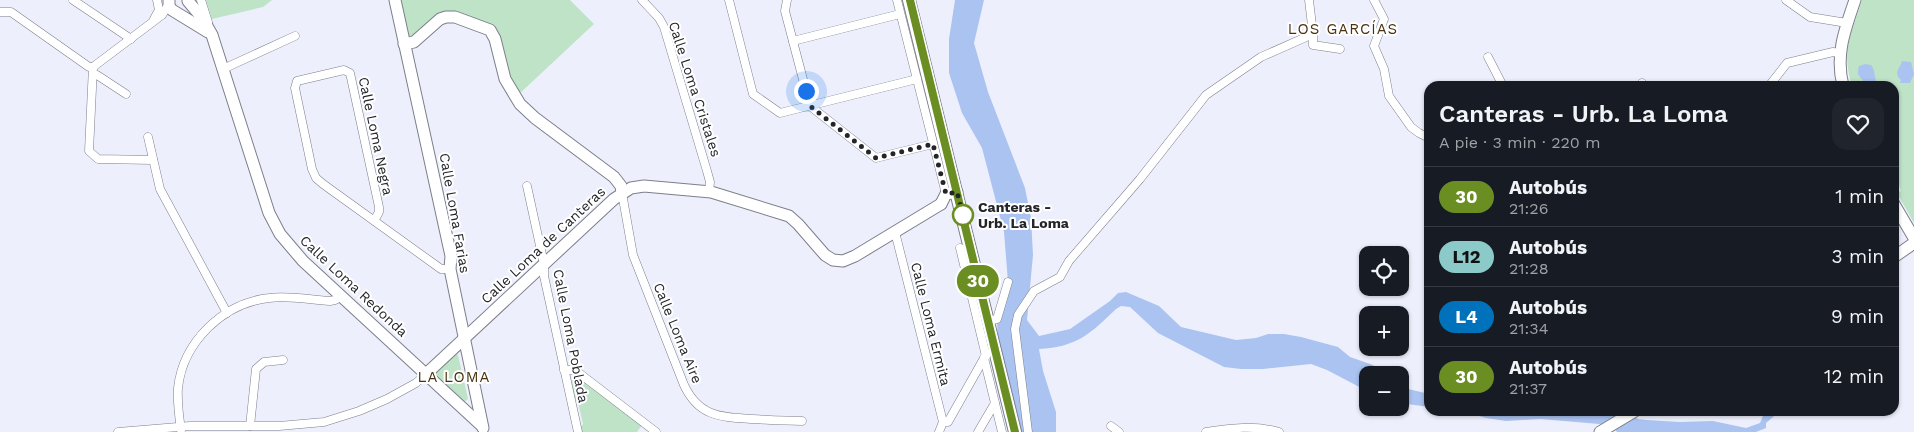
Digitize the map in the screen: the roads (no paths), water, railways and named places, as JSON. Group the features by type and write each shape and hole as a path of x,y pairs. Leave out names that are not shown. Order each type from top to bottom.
{"main road":[{"path":"910,0 948,197 962,210 988,321 988,354 1015,432"}],"street":[{"path":"74,0 131,39"},
{"path":"149,25 157,15 159,7 167,3 186,8 188,0"},
{"name":"Calle Loma Redonda","path":"188,0 213,39 264,198 275,225 295,252 462,407 483,429"},
{"path":"201,0 205,24"},
{"name":"Calle Loma Farias","path":"395,0 451,256 450,269 483,429"},
{"name":"Calle Loma Cristales","path":"642,0 659,18 664,27 708,171 709,192"},
{"path":"729,0 753,94 780,114 917,79"},
{"path":"787,0 786,11 810,106 876,158 933,144"},
{"path":"897,0 948,197 956,212 962,210"},
{"path":"1319,0 1310,2 1313,45 1340,49"},
{"path":"1374,0 1384,19 1374,46 1384,69 1389,96 1411,127 1424,136"},
{"path":"1786,0 1810,17 1847,23"},
{"path":"1842,81 1839,68 1839,52 1855,0"},
{"path":"167,3 205,24"},
{"path":"153,160 98,159 89,151 93,71 162,15 167,10 167,3"},
{"path":"0,12 11,12 126,94"},
{"path":"793,41 900,14"},
{"path":"404,44 414,42 446,17 456,17 490,30 495,38 507,83 520,104 535,118 614,177 621,186 622,193"},
{"path":"1028,432 1016,329 1018,315 1025,303 1034,292 1060,277 1069,262 1140,178 1206,95 1261,56 1313,34"},
{"path":"223,69 294,36"},
{"path":"1773,81 1787,63 1839,52"},
{"path":"1488,57 1500,81"},
{"name":"Calle Loma Negra","path":"374,221 379,212 379,207 350,73 343,71 296,81 295,88 314,175 323,184 440,269 450,269"},
{"path":"148,137 160,189 227,312"},
{"name":"Calle Loma Poblada","path":"528,186 544,264 544,276 578,432"},
{"name":"Calle Loma de Canteras","path":"118,432 304,425 334,420 387,399 416,383 622,193 635,187 644,186 709,192 789,216 825,255 833,260 849,259 895,232 948,197"},
{"name":"Calle Loma Aire","path":"622,193 633,255 684,385 691,397 706,412 720,417 802,422"},
{"path":"1899,212 1914,238"},
{"name":"Calle Loma Ermita","path":"895,232 943,422"},
{"path":"1899,254 1914,243"},
{"path":"960,248 988,354 995,403 1002,432"},
{"path":"988,321 997,319 1008,282"},
{"path":"181,429 178,395 185,363 204,331 227,312 248,303 267,298 294,297 330,301 342,296"},
{"path":"939,432 943,422 948,422 988,354"},
{"path":"250,426 256,369 264,362 283,360"},
{"path":"564,370 575,370 656,432"},
{"path":"462,407 467,410 475,408 477,403 476,396"},
{"path":"978,432 995,403"},
{"path":"1600,432 1614,429 1628,416"},
{"path":"1111,426 1119,432"},
{"path":"1206,432 1259,428 1279,432"}],"water":[{"path":"955,0 984,0 974,43 988,92 1025,188 1031,218 1033,255 1027,320 1039,336 1070,329 1110,301 1118,293 1126,292 1159,306 1181,327 1236,340 1256,338 1268,334 1284,334 1338,347 1350,357 1374,366 1359,366 1359,387 1311,364 1263,369 1224,367 1158,333 1130,307 1121,306 1082,338 1052,348 1039,349 1043,371 1056,412 1056,432 1019,432 998,348 997,319 1008,282 1004,232 982,148 962,113 949,73 949,39"},
{"path":"1902,61 1911,62 1914,74 1910,83 1900,83 1901,80 1897,73"},
{"path":"1871,65 1876,81 1863,81 1859,76 1859,66"},
{"path":"1409,389 1424,393 1424,406 1409,404"},
{"path":"1479,416 1634,416 1638,419 1679,422 1713,421 1746,428 1760,423 1763,416 1774,416 1766,423 1766,428 1756,432 1617,432 1611,425 1540,419 1506,421"}],"place":[{"name":"Canteras - Urb. La Loma","path":"963,215"}],"district":[{"name":"LOS GARCÍAS","path":"1343,29"},
{"name":"LA LOMA","path":"454,377"}]}
